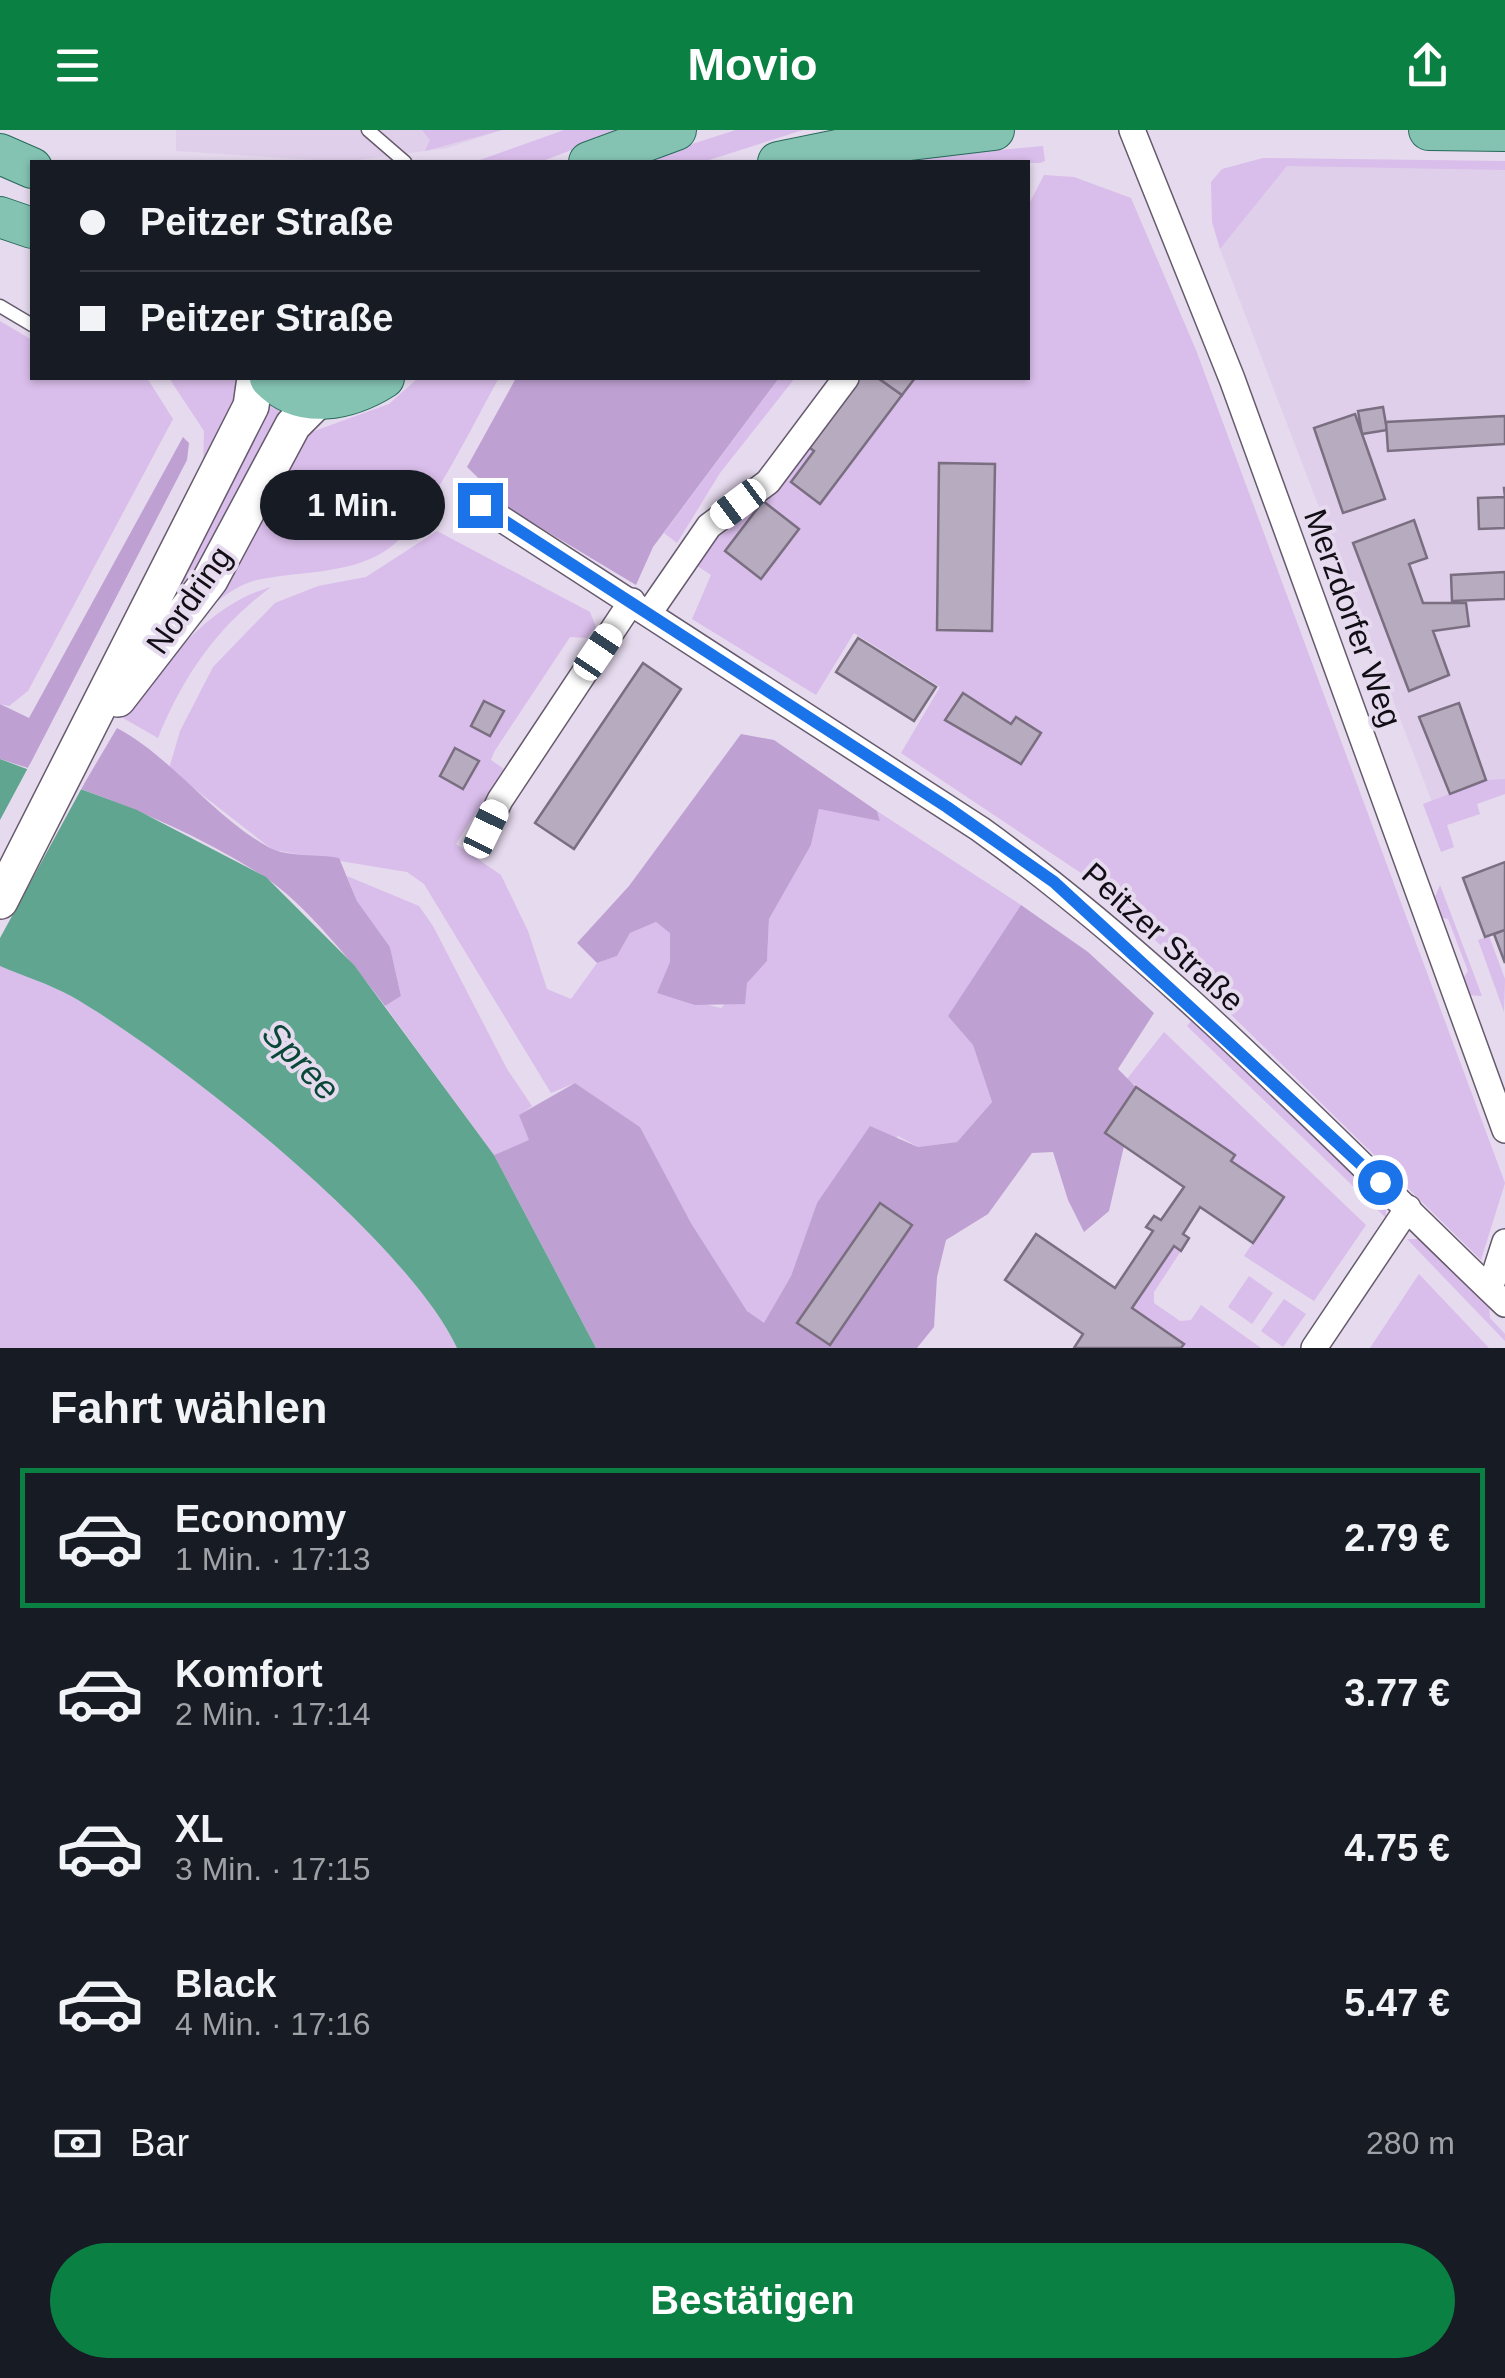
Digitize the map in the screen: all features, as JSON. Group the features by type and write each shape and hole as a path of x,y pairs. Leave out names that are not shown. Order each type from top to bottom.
{"main road":[{"path":"594,160 676,130"},
{"path":"789,160 994,130"},
{"path":"1428,130 1505,131"},
{"path":"0,154 30,167"},
{"path":"0,218 30,227"},
{"name":"Nordring","path":"0,901 251,406 255,380"},
{"path":"272,380 281,389 318,400 340,398 380,380"},
{"name":"Nordring","path":"83,743 210,580 292,425 318,400"}],"street":[{"name":"Merzdorfer Weg","path":"1132,130 1232,379 1505,1130"},
{"path":"486,829 500,800 641,607 710,526 768,482 844,380"},
{"name":"Peitzer Straße","path":"480,505 641,607 1054,882 1408,1208 1497,1296"},
{"path":"1314,1348 1408,1208"},
{"path":"1497,1296 1505,1242"}],"lane":[{"path":"368,130 403,160"},
{"path":"0,306 30,324"}],"shaded area":[{"path":"176,130 502,130 447,148 359,160 176,151"},
{"path":"422,130 502,130 425,151 430,140"},
{"path":"564,130 624,130 545,160 480,160"},
{"path":"736,130 803,130 709,160 641,160"},
{"path":"1043,146 1045,161 1030,163 891,160"},
{"path":"1263,158 1505,161 1505,170 1287,166 1220,249 1212,222 1211,182 1222,169"},
{"path":"1291,161 1505,164 1505,782 1432,802 1220,249"},
{"path":"1044,175 1074,177 1131,198 1196,350 1505,1183 1481,1260 1099,885 901,753 940,687 854,633 816,695 692,619 711,575 696,565 707,546 758,503 806,445 814,451 791,483 820,504 913,380 1030,380 1030,202"},
{"path":"0,321 30,339 30,380 148,380 173,419 28,691 9,706 0,704"},
{"path":"170,380 241,380 242,388 203,464 204,431"},
{"path":"416,380 498,380 433,496 401,538 385,551 355,564 248,583 223,597 193,622 306,434 389,404"},
{"path":"515,380 778,380 653,547 636,585 511,510 467,467"},
{"path":"778,380 793,380 720,473 677,543 664,533"},
{"path":"267,398 281,408 192,575 151,634"},
{"path":"183,437 189,443 187,460 28,768 0,759 0,704 29,718"},
{"path":"437,531 590,612 596,627 587,638 570,637 494,752 491,760 504,769 456,844 501,875 528,931 547,989 571,999 597,963 617,956 630,933 656,922 670,932 670,962 658,993 721,1008 767,961 769,919 811,845 819,809 880,820 877,811 1021,905 949,1015 973,1045 992,1102 957,1142 918,1147 898,1136 817,1203 791,1276 764,1324 747,1311 691,1223 640,1127 575,1083 551,1093 424,884 407,872 273,850 169,769 180,731 213,667 275,603 318,586 366,577"},
{"path":"271,587 234,619 204,654 158,738 123,718 171,658 206,623 226,608"},
{"path":"117,728 157,755 230,820 270,848 339,858 357,901 390,947 401,996 385,1006 312,918 263,876 175,828 81,789"},
{"path":"741,734 774,740 877,811 880,821 819,809 811,845 769,919 767,961 747,983 745,1004 695,1005 657,993 670,962 670,933 656,922 630,933 617,956 597,963 577,943 629,886"},
{"path":"1505,779 1505,794 1477,804 1480,814 1447,825 1454,847 1441,852 1423,804 1486,780"},
{"path":"347,876 419,906 433,926 507,1069 532,1106 520,1115 530,1140 494,1155 385,1006 401,996 390,947 357,901"},
{"path":"1440,885 1482,996 1467,995 1462,980 1468,971 1448,919 1438,917 1433,902"},
{"path":"1021,905 1088,952 1154,1013 1118,1069 1136,1087 1105,1132 1124,1146 1109,1211 1084,1232 1068,1200 1053,1152 1032,1153 988,1214 946,1240 937,1277 934,1327 917,1348 596,1348 494,1155 529,1140 519,1115 575,1083 640,1127 691,1223 747,1311 764,1323 791,1276 817,1203 870,1126 918,1147 957,1142 992,1102 973,1045 948,1016"},
{"path":"1489,936 1505,979 1504,1012 1478,940"},
{"path":"0,966 63,992 116,1024 285,1154 391,1256 430,1304 457,1348 0,1348"},
{"path":"1192,1020 1386,1205 1386,1218 1187,1026"},
{"path":"1164,1032 1366,1225 1314,1301 1244,1256 1283,1197 1231,1161 1235,1155 1127,1079"},
{"path":"1407,1239 1421,1239 1489,1306 1490,1318 1505,1334 1505,1341"},
{"path":"1174,1246 1181,1251 1154,1292 1154,1303 1180,1321 1191,1320 1201,1305 1261,1348 1181,1348 1132,1308"},
{"path":"1419,1274 1489,1348 1370,1348"},
{"path":"1249,1276 1273,1293 1252,1324 1228,1307"},
{"path":"1284,1299 1306,1314 1283,1347 1261,1331"}],"water":[{"name":"Spree","path":"0,759 137,810 266,877 354,965 494,1155 596,1348 457,1348 430,1304 391,1256 285,1154 116,1024 63,992 0,966"}],"pier":[{"path":"30,764 84,784 0,938 0,820"}],"building":[{"path":"856,380 881,380 902,395 820,504 791,482 814,451 806,445"},
{"path":"881,380 913,380 902,395"},
{"path":"1383,407 1387,430 1362,434 1358,411"},
{"path":"1355,414 1385,499 1343,513 1314,428"},
{"path":"1505,416 1505,444 1388,451 1386,422"},
{"path":"939,463 995,464 992,631 937,630"},
{"path":"1505,497 1505,528 1479,529 1478,498"},
{"path":"763,501 799,529 761,579 725,551"},
{"path":"1414,520 1427,558 1409,564 1423,603 1466,603 1469,626 1433,631 1449,675 1409,691 1353,543"},
{"path":"1505,572 1505,599 1452,601 1451,575"},
{"path":"858,638 936,687 914,721 836,672"},
{"path":"643,663 681,689 574,849 535,823"},
{"path":"963,693 1011,724 1016,717 1041,733 1021,764 945,720"},
{"path":"484,701 504,711 490,736 471,726"},
{"path":"1459,703 1486,780 1450,794 1419,717"},
{"path":"455,748 479,761 463,789 440,776"},
{"path":"1505,862 1505,930 1485,937 1463,878"},
{"path":"1505,930 1505,963 1494,934"},
{"path":"1136,1087 1235,1155 1231,1161 1284,1197 1253,1243 1200,1207 1183,1234 1189,1238 1181,1251 1174,1246 1132,1308 1184,1344 1181,1348 1074,1348 1083,1334 1005,1280 1036,1234 1115,1288 1153,1231 1146,1227 1154,1216 1161,1220 1184,1187 1105,1133"},
{"path":"880,1203 912,1225 830,1345 797,1323"}],"route":[{"path":"480,505 947,807 1054,882 1089,910 1380,1182"}]}
